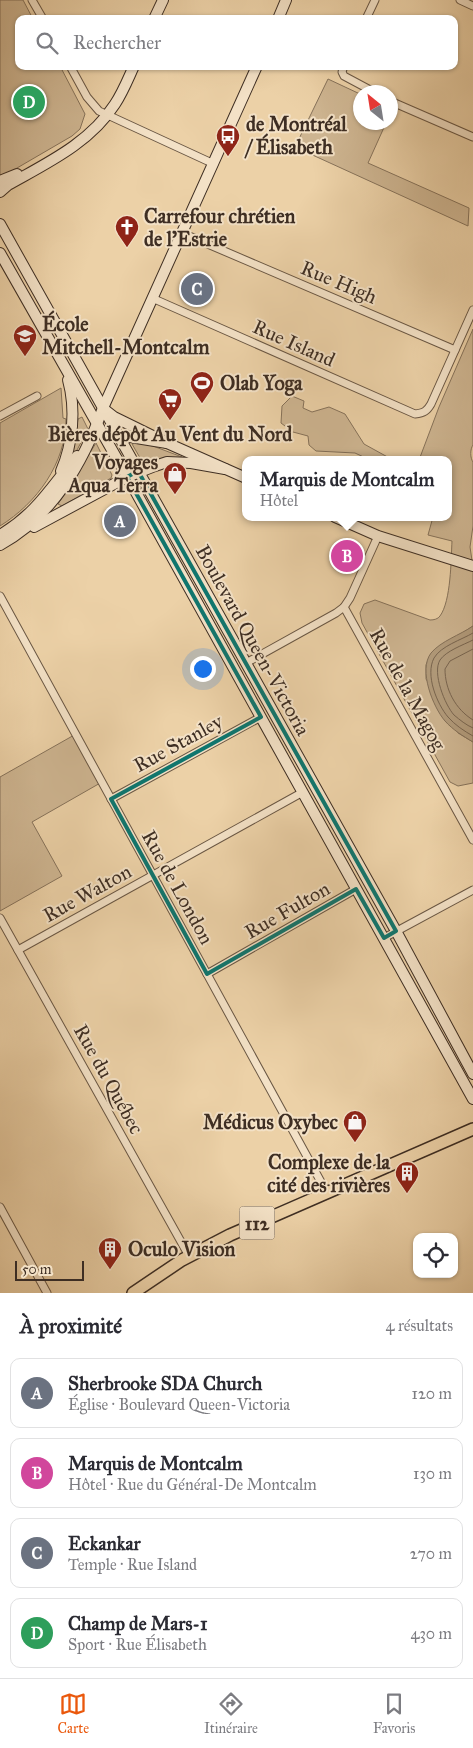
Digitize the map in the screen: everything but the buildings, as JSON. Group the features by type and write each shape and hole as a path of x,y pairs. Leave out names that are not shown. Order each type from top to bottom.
{"main road":[{"name":"112","path":"132,1293 189,1256 247,1227 473,1129"}],"street":[{"path":"32,0 41,15"},
{"path":"156,15 162,0"},
{"path":"280,15 286,0"},
{"path":"368,15 374,0"},
{"path":"460,0 473,6"},
{"path":"72,70 87,97 99,111 214,164"},
{"path":"0,192 8,185 72,148 96,128 107,116 125,88 132,70"},
{"path":"3,540 30,525 50,505 65,485 91,440 103,408 255,70"},
{"path":"343,70 344,76 361,85"},
{"path":"398,104 473,137"},
{"path":"0,181 21,172 32,172"},
{"name":"Boulevard Queen-Victoria","path":"0,224 396,931 473,1074"},
{"name":"Rue High","path":"182,233 455,350"},
{"name":"Boulevard Queen-Victoria","path":"0,253 127,477 473,1099"},
{"name":"Rue Island","path":"152,298 415,414 428,410 455,350"},
{"path":"455,350 473,310"},
{"path":"58,479 68,449 72,415 70,388 61,361"},
{"path":"0,416 37,396"},
{"path":"103,408 114,417 242,476"},
{"path":"3,540 30,514 91,440 104,437 119,437 167,443"},
{"path":"3,540 138,471 167,462 191,462 225,469"},
{"path":"345,521 378,536 473,566"},
{"path":"246,663 344,607 350,598 378,536"},
{"name":"Rue de London","path":"0,596 327,1193"},
{"name":"Rue de la Magog","path":"344,607 473,840"},
{"name":"Rue Stanley","path":"111,799 261,717"},
{"name":"Rue Walton","path":"18,950 303,792"},
{"name":"Rue Fulton","path":"207,974 356,889"},
{"path":"384,938 473,890"},
{"name":"Rue du Québec","path":"0,918 189,1256"},
{"path":"0,1207 2,1217 48,1293"}],"highlighted area":[{"path":"138,471 396,931 384,938 356,889 207,974 111,799 261,717 127,477"}],"shaded area":[{"path":"0,0 23,0 31,15 15,15 15,70 62,70 85,114 80,129 72,136 5,175 0,175"},
{"path":"328,79 353,91 353,130 383,130 368,163 469,208 468,226 295,147"},
{"path":"473,329 473,445 471,458 473,462 473,526 470,547 473,567 473,626 430,655 426,665 426,679 458,733 473,742 473,783 458,786 450,782 362,623 360,613 364,604 375,600 430,620 438,618 444,609 450,580 452,541 428,535 432,521 452,521 452,456 421,456 439,407"},
{"path":"61,388 63,418 66,419 65,435 55,466 37,494 26,506 0,526 0,423"},
{"path":"292,396 304,401 303,408 312,412 329,407 345,414 364,444 386,456 361,456 355,453 316,451 309,445 308,436 293,432 281,423 282,406"},
{"path":"82,417 88,429 76,452 73,453 78,419"},
{"path":"96,443 112,475 111,478 62,506 58,504"},
{"path":"132,444 153,446 182,457 157,459 143,463"},
{"path":"76,734 102,782 32,822 62,876 0,911 0,777"}],"water":[{"path":"473,626 473,742 451,727 440,715 432,698 426,669 427,660 435,649"}],"place":[{"name":"Champ de Mars-1","path":"29,102"},
{"name":"de Montréal / Élisabeth","path":"228,157"},
{"name":"Carrefour chrétien de l'Estrie","path":"127,248"},
{"name":"Eckankar","path":"197,289"},
{"name":"École Mitchell-Montcalm","path":"25,357"},
{"name":"Olab Yoga","path":"202,404"},
{"name":"Bières dépôt Au Vent du Nord","path":"170,421"},
{"name":"Voyages Aqua Terra","path":"175,495"},
{"name":"Sherbrooke SDA Church","path":"120,521"},
{"name":"Marquis de Montcalm","path":"347,556"},
{"name":"Médicus Oxybec","path":"355,1143"},
{"name":"Complexe de la cité des rivières","path":"407,1194"},
{"name":"Oculo Vision","path":"110,1270"}]}
